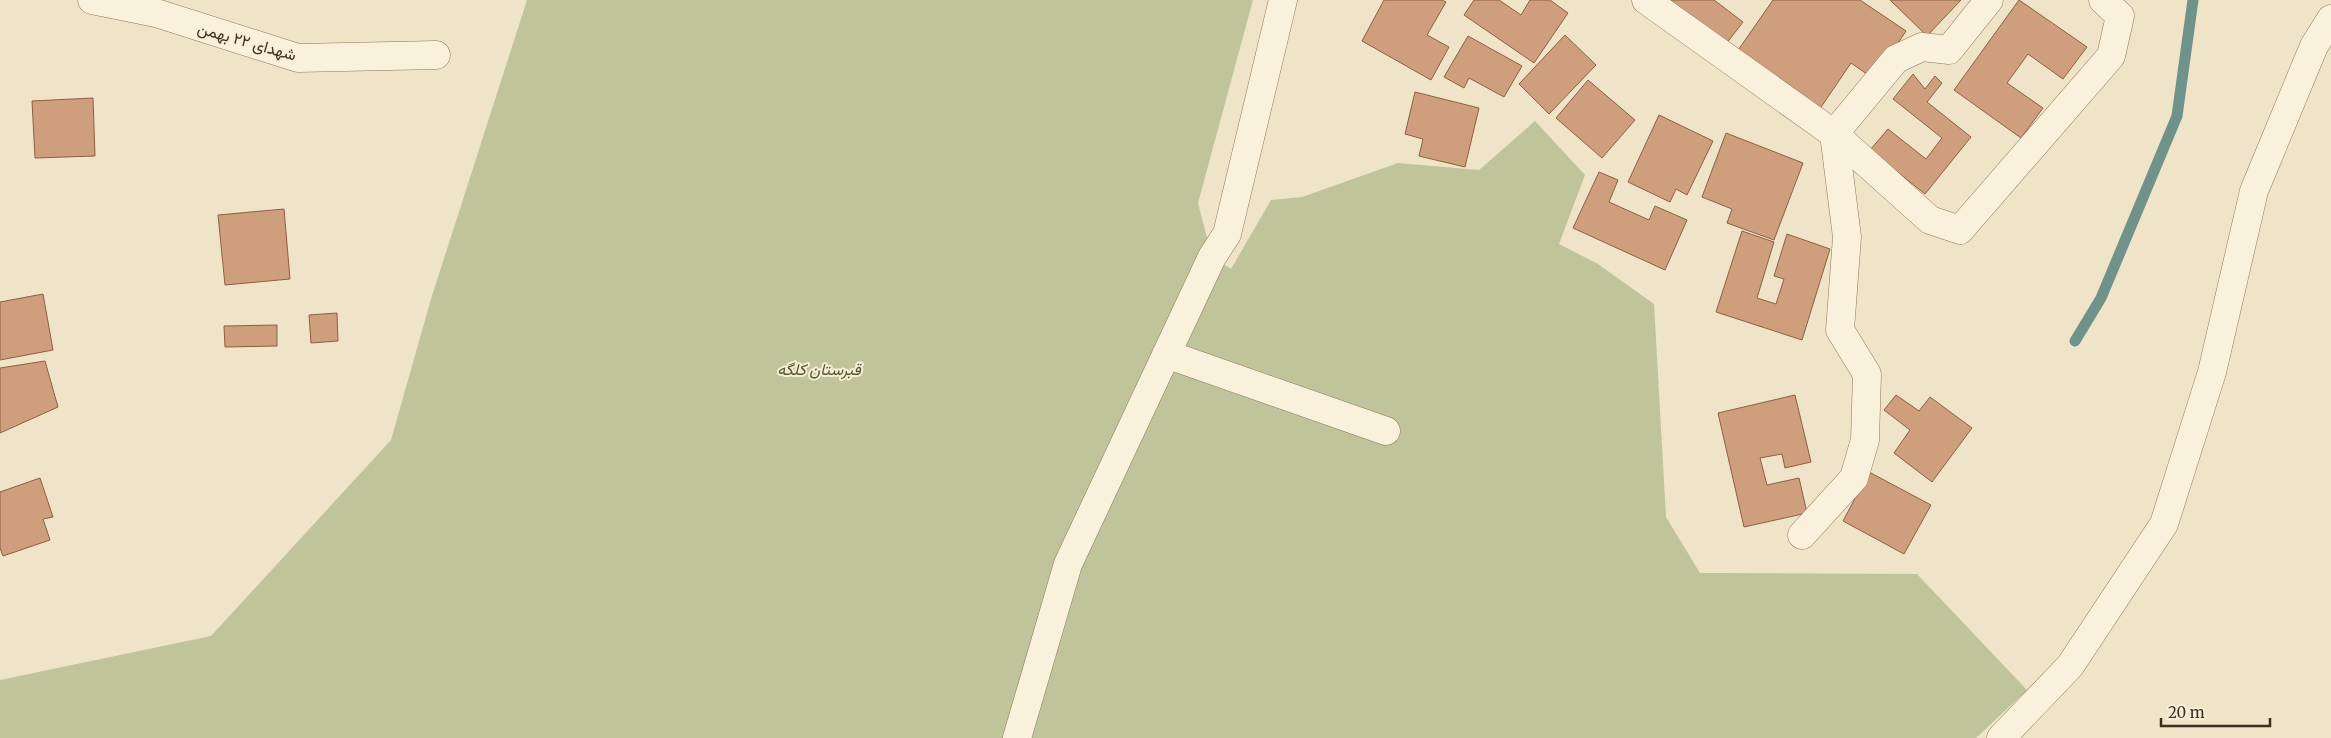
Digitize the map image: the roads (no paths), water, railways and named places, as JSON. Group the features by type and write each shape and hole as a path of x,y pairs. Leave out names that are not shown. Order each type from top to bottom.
{"street":[{"name":"شهدای ۲۲ بهمن","path":"92,0 156,13 298,58 436,55"},
{"path":"1017,738 1068,564 1212,257 1227,234 1283,0"},
{"path":"1646,0 1834,134 1930,220 1960,230 2110,56 2120,16 2103,0"},
{"path":"1802,535 1854,478 1865,440 1867,374 1840,330 1847,237 1834,134 1896,60 1922,47 1949,50 1989,0"},
{"path":"2001,738 2070,666 2164,524 2212,372 2254,191 2314,46 2331,19"},
{"path":"1166,354 1386,431"}],"waterway":[{"path":"2075,341 2101,298 2177,116 2193,0"}],"park label":[{"name":"قبرستان کلگه","path":"819,369"}]}
